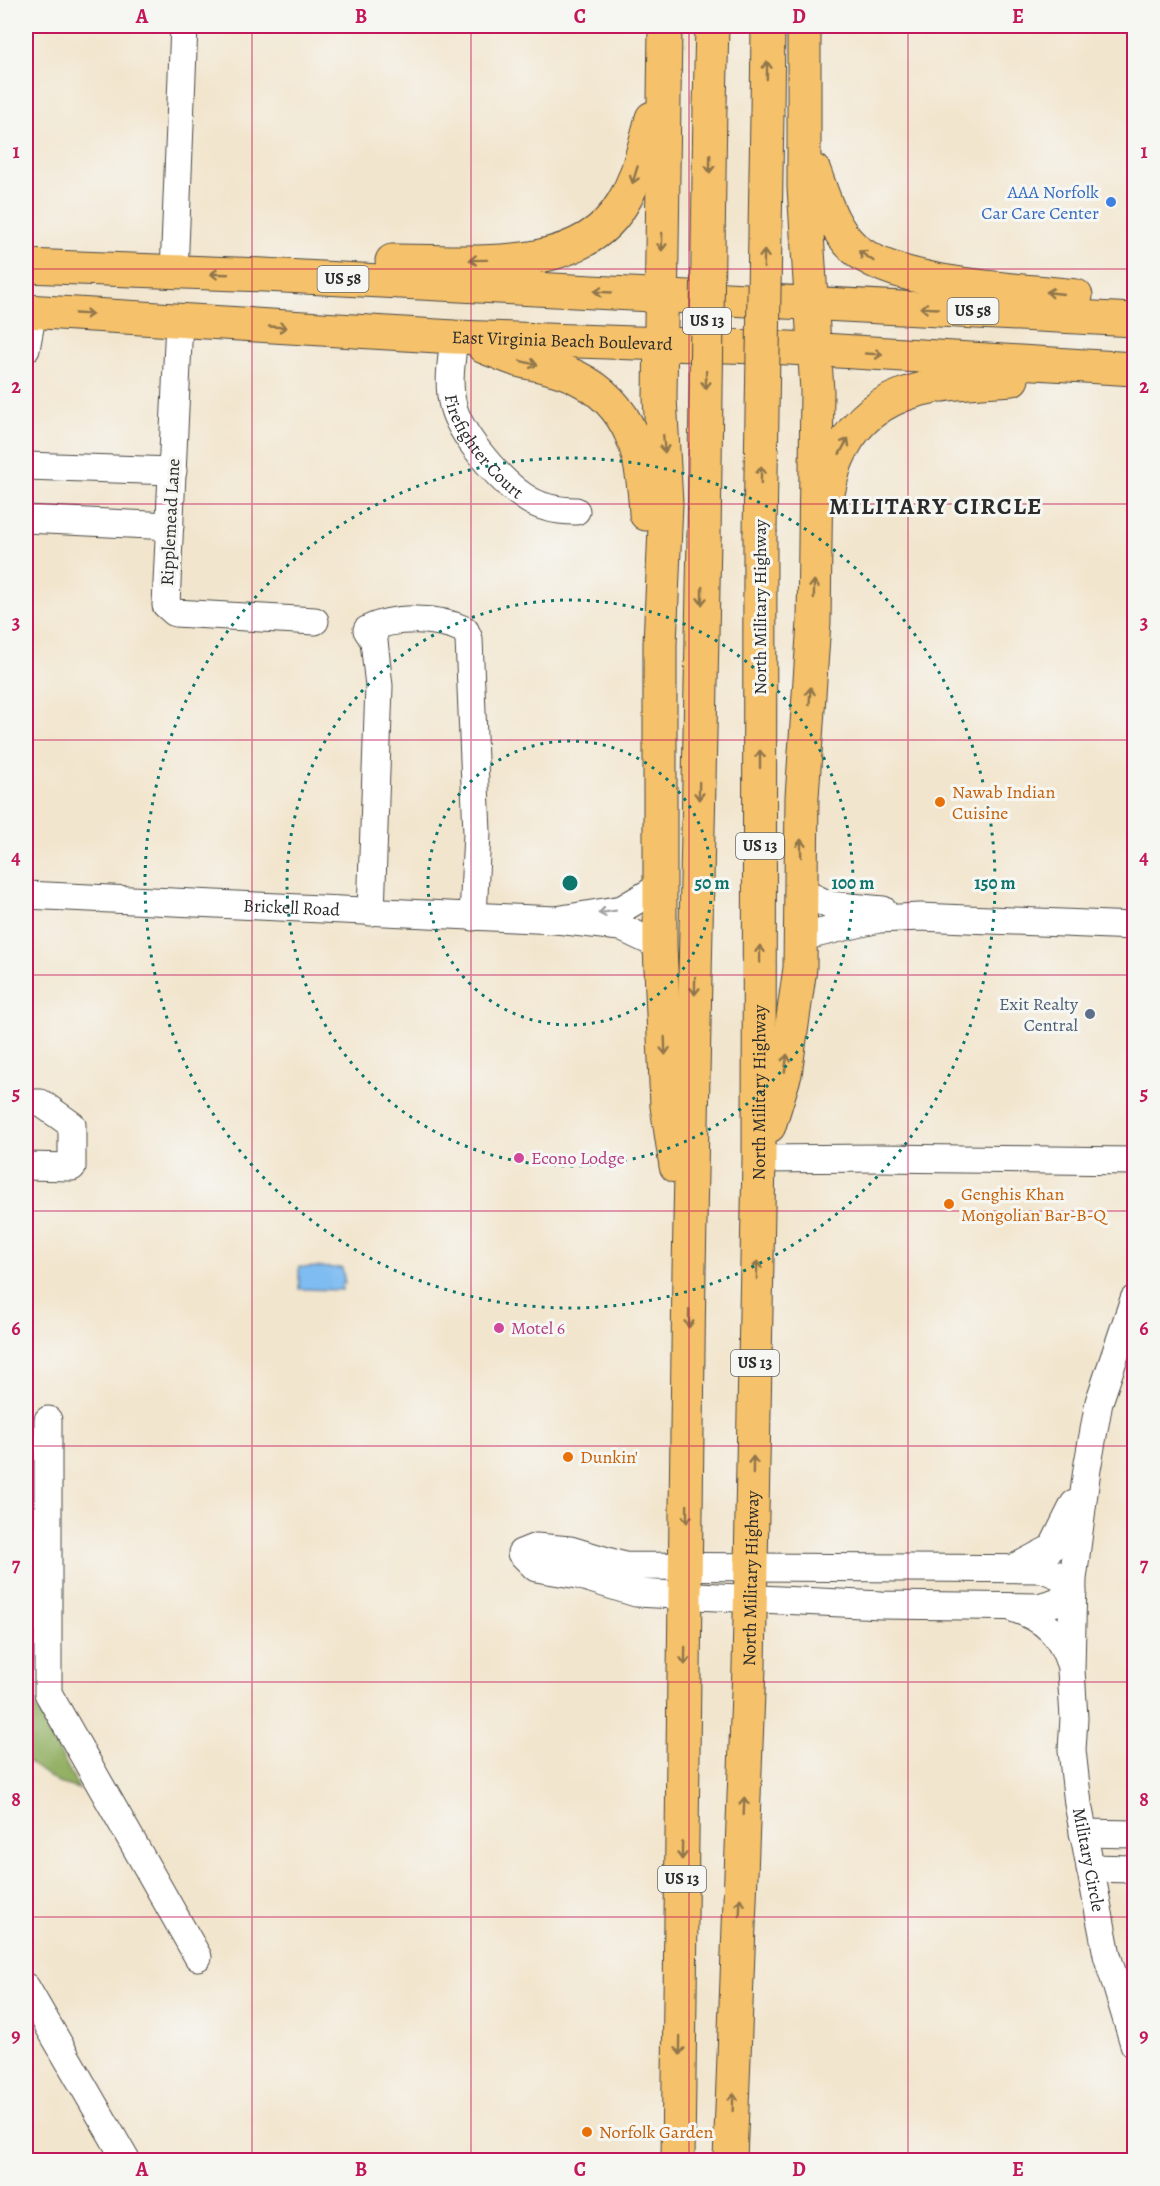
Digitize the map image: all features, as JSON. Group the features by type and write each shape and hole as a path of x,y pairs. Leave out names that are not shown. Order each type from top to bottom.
{"main road":[{"path":"665,26 660,398 666,503 660,644 660,946 667,1106 690,1260"},
{"name":"US 13","path":"678,2160 690,1260 712,26"},
{"name":"North Military Highway","path":"730,2160 751,1566 759,1159 760,533 768,26"},
{"path":"759,1159 785,1074 800,968 802,937 801,806 813,637 817,391 803,116 804,26"},
{"path":"264,275 380,261 518,260 548,256 570,249 593,236 621,206 632,185 664,79"},
{"path":"803,116 814,172 829,212 840,232 872,261 907,274 932,279 1134,302"},
{"name":"US 58","path":"26,266 264,275 1134,320"},
{"name":"East Virginia Beach Boulevard","path":"29,311 454,336 815,350 1133,369"},
{"path":"454,336 516,359 575,376 596,389 613,404 627,424 644,471 650,639 659,748"},
{"path":"815,542 837,461 846,441 863,420 881,404 915,390 955,383 1133,369"}],"street":[{"path":"174,272 184,26"},
{"path":"26,349 29,311"},
{"name":"Ripplemead Lane","path":"179,321 166,605 175,613 315,621"},
{"name":"Firefighter Court","path":"454,336 452,404 458,423 470,441 522,496 544,507 576,511"},
{"path":"26,466 172,471"},
{"path":"26,519 170,526"},
{"path":"371,912 379,686 374,641 367,630 380,623 403,620 456,626 465,630 469,639 477,833 473,916"},
{"name":"Brickell Road","path":"556,920 622,909 659,887"},
{"path":"801,891 829,905 920,916 1134,926"},
{"name":"Brickell Road","path":"26,895 556,920 620,927 660,946"},
{"path":"802,937 879,919 920,916"},
{"path":"26,1103 40,1103 72,1125 72,1167 26,1166"},
{"path":"759,1159 1134,1161"},
{"name":"Military Circle","path":"1134,1299 1124,1364 1100,1402 1087,1469 1073,1592 1071,1670 1074,1718 1072,1749 1083,1833 1107,1955 1134,2044"},
{"path":"48,1420 48,1693 198,1957"},
{"name":"Military Circle","path":"1013,1568 1037,1558 1052,1548 1067,1521 1087,1469"},
{"path":"536,1547 570,1550 686,1582 636,1593 579,1575 536,1568 521,1553 536,1547"},
{"name":"Military Circle","path":"686,1582 751,1566 1013,1568 1043,1569 1056,1573 1073,1592"},
{"path":"881,1605 882,1566"},
{"name":"Military Circle","path":"686,1582 750,1600 881,1605 1039,1607 1056,1602 1073,1592"},
{"name":"Military Circle","path":"1006,1606 1032,1615 1049,1625 1064,1645 1071,1670"},
{"path":"1083,1833 1134,1834"},
{"path":"1090,1868 1134,1869"},
{"path":"26,1987 126,2160"}],"green space":[{"path":"26,1688 79,1789 58,1783 26,1760"}],"water":[{"path":"299,1267 342,1268 345,1283 342,1283 342,1290 299,1289"}],"place":[{"name":"AAA Norfolk Car Care Center","path":"1111,202"},
{"name":"Nawab Indian Cuisine","path":"940,802"},
{"name":"Exit Realty Central","path":"1090,1014"},
{"name":"Econo Lodge","path":"519,1158"},
{"name":"Genghis Khan Mongolian Bar-B-Q","path":"949,1204"},
{"name":"Motel 6","path":"499,1328"},
{"name":"Dunkin'","path":"568,1457"},
{"name":"Norfolk Garden","path":"587,2132"}],"district":[{"name":"MILITARY CIRCLE","path":"936,506"}]}
